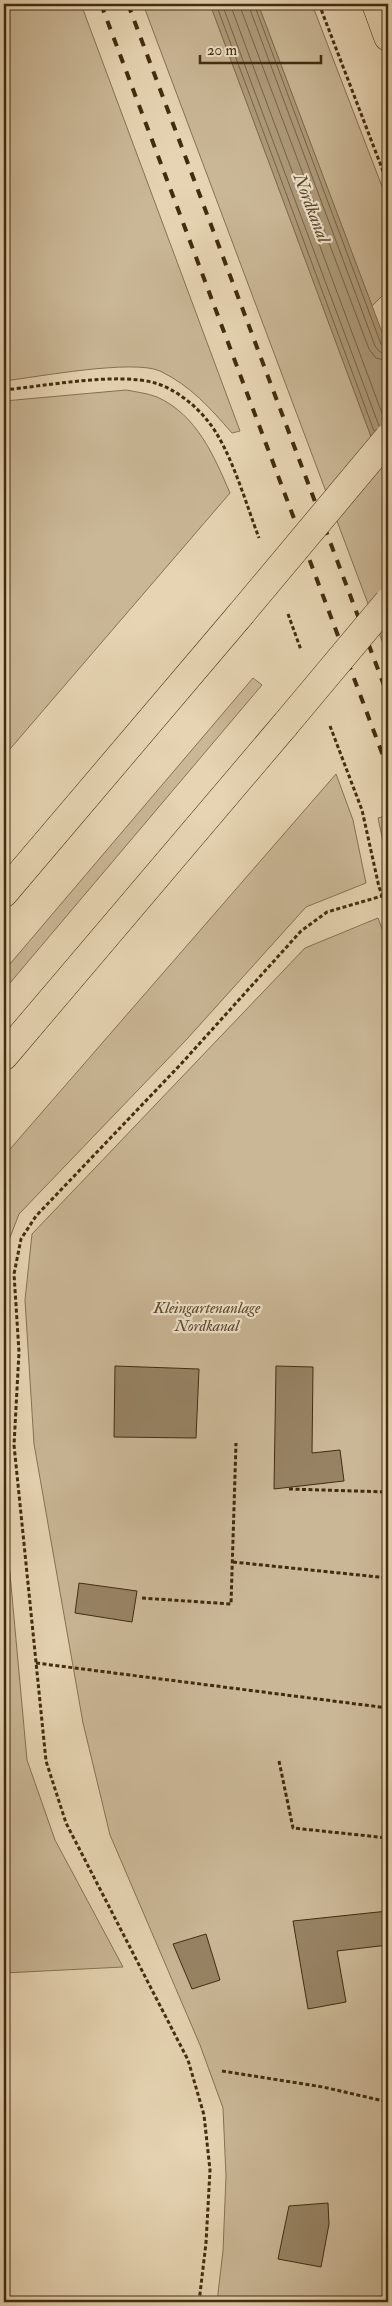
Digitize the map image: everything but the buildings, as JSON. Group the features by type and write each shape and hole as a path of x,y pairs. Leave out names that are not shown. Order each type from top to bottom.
{"main road":[{"path":"376,4 388,37"},
{"path":"4,893 240,616 388,438"},
{"path":"4,1056 388,602"}],"path":[{"path":"319,4 388,184"},
{"path":"199,2302 206,2243 210,2170 204,2115 188,2060 66,1823 46,1761 14,1445 19,1352 14,1274 21,1239 36,1216 182,1064 301,931 327,912 382,896"},
{"path":"142,1598 231,1604 236,1443"},
{"path":"289,1489 388,1492"},
{"path":"233,1562 388,1578"},
{"path":"36,1663 388,1708"},
{"path":"279,1761 293,1828 388,1838"},
{"path":"222,2071 323,2087 388,2102"}],"green space":[{"path":"4,4 81,4 240,431 232,433 208,406 191,391 160,371 147,368 107,368 4,381"},
{"path":"143,4 210,4 388,482 388,657"},
{"path":"258,4 312,4 388,202 388,290 372,306"},
{"path":"126,390 157,397 183,414 210,451 230,493 4,756 4,401"},
{"path":"253,678 262,685 4,990 4,971"},
{"path":"336,774 353,820 366,883 306,907 187,1039 19,1214 4,1253 4,1156"},
{"path":"385,816 388,824 388,865 378,818"},
{"name":"Kleingartenanlage Nordkanal","path":"378,918 388,945 388,2302 217,2302 223,2251 226,2176 223,2108 200,2045 110,1835 83,1723 34,1444 25,1300 32,1234 305,948"},
{"path":"4,1508 27,1760 55,1840 123,1967 4,1973"}],"water":[{"name":"Nordkanal","path":"210,4 258,4 388,348 388,482"}],"railway":[{"path":"101,4 388,769"},
{"path":"128,4 388,696"}]}
